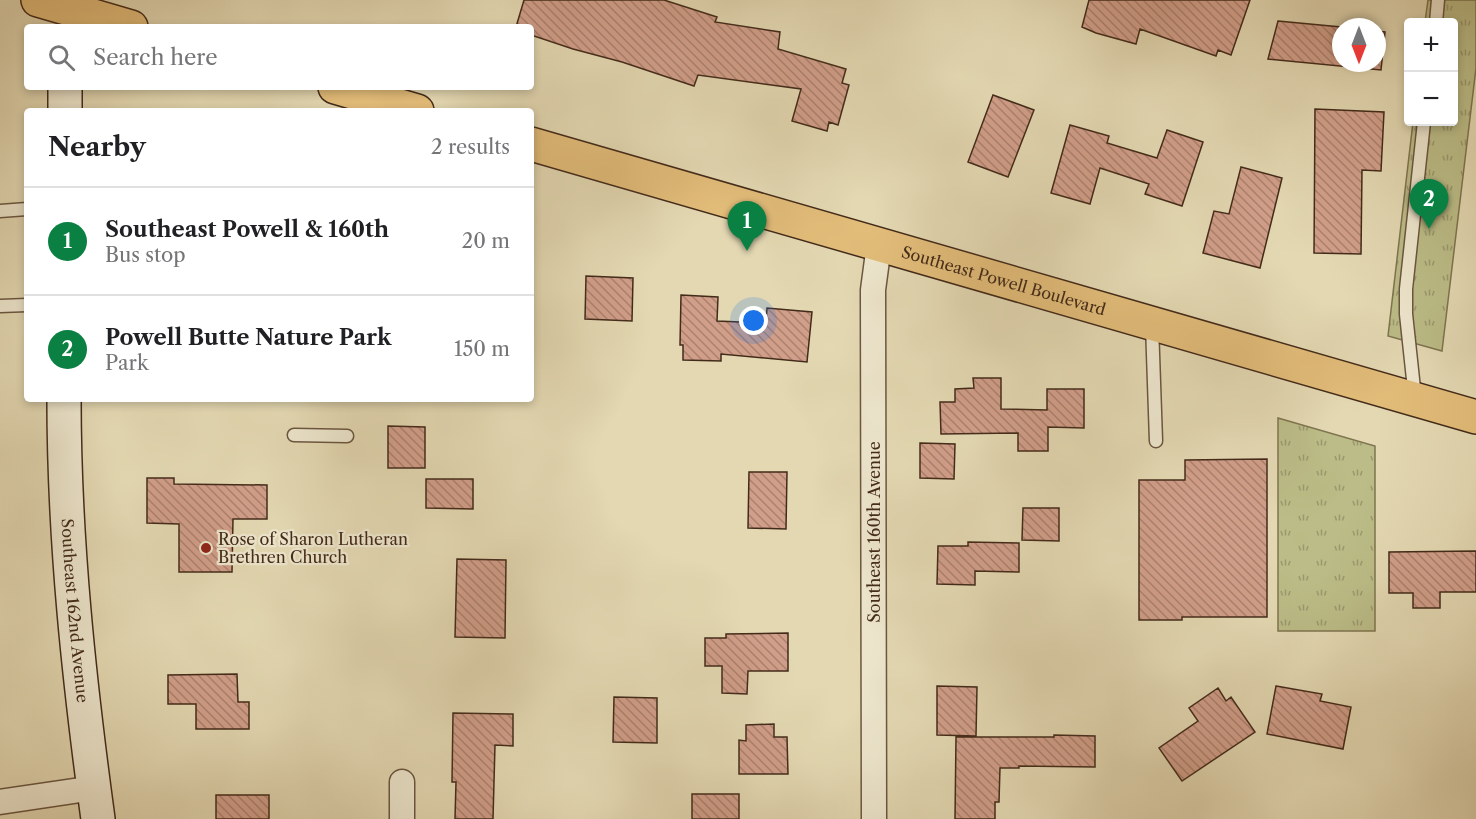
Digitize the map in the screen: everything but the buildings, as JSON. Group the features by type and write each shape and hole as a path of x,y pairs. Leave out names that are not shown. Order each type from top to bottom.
{"main road":[{"path":"56,12 116,24"},
{"path":"65,90 65,108"},
{"path":"345,90 407,108"},
{"name":"Southeast Powell Boulevard","path":"534,145 1476,417"},
{"name":"Southeast 162nd Avenue","path":"64,402 66,501 74,624 96,804"}],"street":[{"name":"Southeast 160th Avenue","path":"874,819 873,290 879,245"},
{"path":"402,782 402,819"},
{"path":"0,802 96,804"}],"lane":[{"path":"1436,18 1438,0"},
{"path":"1415,400 1406,314 1406,289 1424,126"},
{"path":"0,211 24,209"},
{"path":"0,306 24,305"},
{"path":"1152,324 1156,441"},
{"path":"294,435 347,436"}],"green space":[{"path":"1428,0 1476,0 1476,68 1442,351 1388,336 1413,126 1458,126 1458,18 1426,18"},
{"path":"1278,418 1375,446 1375,631 1278,631"}],"place":[{"name":"Powell Butte Nature Park","path":"1429,229"},
{"name":"Southeast Powell & 160th","path":"747,251"},
{"name":"Rose of Sharon Lutheran Brethren Church","path":"206,548"}]}
